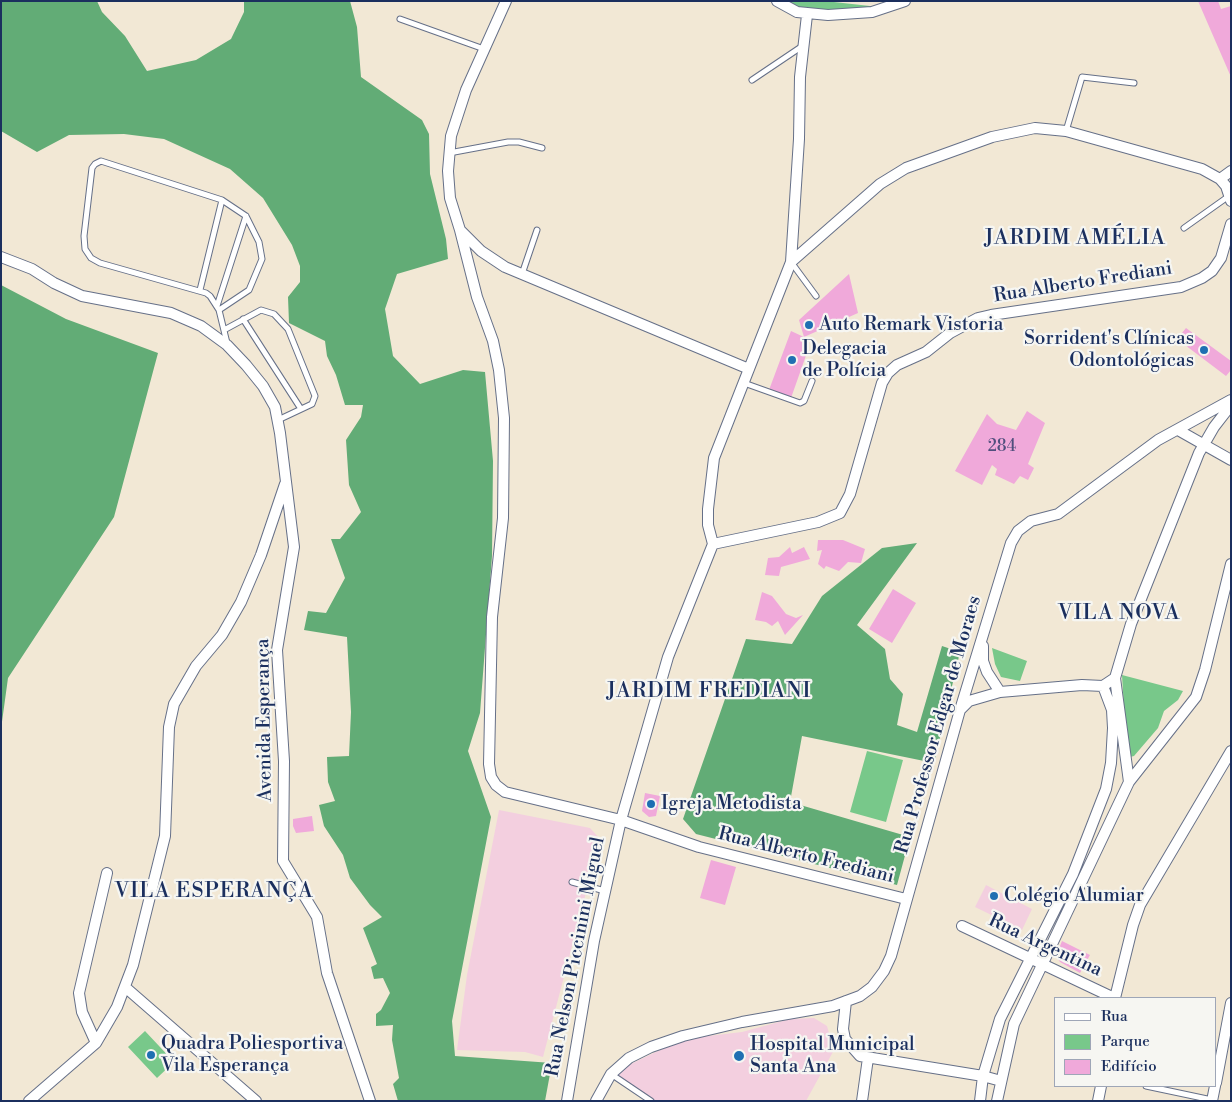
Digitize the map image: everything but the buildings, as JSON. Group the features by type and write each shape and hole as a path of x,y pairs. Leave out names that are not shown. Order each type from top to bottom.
{"street":[{"path":"506,1 466,90 451,136 449,154 450,198 460,230 481,251 505,267 750,369"},
{"path":"777,1 807,15 843,15 872,12 905,1"},
{"path":"621,820 668,657 713,544 708,525 708,510 714,458 791,262 799,139 800,77 807,15"},
{"path":"791,262 880,184 906,168 992,137 1036,128 1066,131 1193,166 1220,179 1230,195 1231,201"},
{"path":"1220,179 1231,170"},
{"name":"Rua Alberto Frediani","path":"713,544 818,522 840,513 850,494 882,383 888,373 897,365 926,352 950,333 978,318 991,314 1181,286 1202,278 1212,271 1221,258 1231,224"},
{"name":"Rua Alberto Frediani","path":"460,230 478,297 493,341 499,370 504,418 503,518 492,617 489,764 491,778 505,792 621,820 699,847 906,899"},
{"name":"Avenida Esperança","path":"1,257 32,269 66,290 82,296 144,306 185,318 206,329 227,345 263,386 275,407 294,547 277,650 284,762 283,861 317,917 327,972 370,1101"},
{"name":"Rua Professor Edgar de Moraes","path":"596,1101 611,1074 628,1058 683,1036 764,1017 833,1006 860,996 872,987 892,956 906,899 960,710 1011,543 1018,530 1031,521 1058,514 1109,478 1131,459 1231,400"},
{"path":"1129,782 1115,678 1131,624 1203,444 1231,405"},
{"path":"1178,430 1231,460"},
{"path":"29,1101 96,1043 117,1007 125,987 148,909 165,836 171,713 174,704 196,666 222,635 241,602 261,555 286,483"},
{"path":"997,1101 1014,1024 1129,782 1196,697 1205,670 1231,564"},
{"path":"983,635 983,661 991,680 1000,692"},
{"path":"960,710 969,701 1000,692 1082,685 1103,686 1115,678"},
{"path":"980,1101 983,1076 1000,1019 1074,874 1099,811 1111,763 1112,710 1103,686"},
{"path":"1114,997 1140,905 1231,751"},
{"name":"Rua Nelson Piccinini Miguel","path":"567,1101 605,891 621,820"},
{"path":"96,1043 82,1012 79,993 107,873"},
{"path":"1074,874 1083,881"},
{"name":"Rua Argentina","path":"962,926 1112,997"},
{"path":"125,987 256,1101"},
{"path":"846,1001 843,1029 845,1039 860,1056 983,1076 1000,1081"},
{"path":"1217,1079 1231,1004"},
{"path":"862,1101 868,1058"},
{"path":"1098,1101 1100,1087"},
{"path":"1213,1100 1215,1087"}],"lane":[{"path":"400,19 484,49"},
{"path":"752,80 804,45"},
{"path":"1066,131 1082,77 1134,83"},
{"path":"449,154 508,142 519,142 542,148"},
{"path":"218,308 249,290 262,259 259,242 246,216 222,200 101,161 92,168 84,236 85,249 91,258 100,263 200,290 210,296 218,308 227,345"},
{"path":"1184,228 1230,195"},
{"path":"200,290 222,200"},
{"path":"218,308 246,216"},
{"path":"522,274 537,230"},
{"path":"791,262 816,296"},
{"path":"224,330 260,310 274,314 288,329 315,396 312,404 278,420"},
{"path":"243,320 300,409"},
{"path":"744,383 800,403 804,401 812,381"},
{"path":"572,882 605,891"},
{"path":"611,1074 651,1101"},
{"path":"1151,1087 1213,1100"}],"shaded area":[{"path":"499,810 590,828 600,839 543,1057 525,1052 457,1050 467,975"},
{"name":"Colégio Alumiar","path":"986,885 1032,909 1022,930 975,907"},
{"name":"Hospital Municipal Santa Ana","path":"814,1018 827,1026 834,1050 806,1101 652,1101 612,1073 683,1039 742,1032 790,1019"}],"green space":[{"path":"1,1 97,1 102,12 125,36 147,71 196,60 231,39 244,12 244,1 350,1 357,27 361,77 422,120 429,134 430,174 446,239 448,259 397,274 385,309 393,356 420,384 463,370 485,372 493,461 492,556 480,713 468,751 491,817 452,1021 455,1056 552,1063 545,1101 398,1101 393,1084 399,1078 392,1040 393,1025 376,1026 376,1014 381,1010 390,993 383,978 374,979 371,967 377,964 363,928 382,917 370,905 350,878 343,855 324,826 319,805 335,801 328,782 327,757 349,756 351,712 347,637 304,630 308,611 326,613 345,578 331,539 340,539 361,512 349,485 346,440 361,417 363,405 345,405 336,375 327,356 325,341 289,323 288,297 300,282 300,266 292,245 263,198 230,169 164,139 124,134 69,135 37,152 1,131"},
{"path":"788,1 825,1 879,7 850,12 801,8"},
{"path":"1,285 66,319 158,353 114,517 8,678 1,729"},
{"path":"917,543 857,625 885,649 890,679 903,694 897,725 917,732 942,646 960,652 934,763 802,736 790,802 910,837 897,885 696,834 683,819 746,639 792,644 822,596 882,548"},
{"path":"992,648 1027,661 1020,681 1001,677 995,664"},
{"path":"1122,675 1183,691 1178,700 1164,711 1158,728 1134,756 1130,757 1125,725"},
{"path":"867,751 903,760 886,822 850,812"},
{"name":"Quadra Poliesportiva Vila Esperança","path":"145,1031 174,1062 157,1078 128,1047"}],"place":[{"name":"Auto Remark Vistoria","path":"809,325"},
{"name":"Sorrident's Clínicas Odontológicas","path":"1204,350"},
{"name":"Delegacia de Polícia","path":"792,360"},
{"name":"Igreja Metodista","path":"651,804"},
{"name":"Colégio Alumiar","path":"994,896"},
{"name":"Quadra Poliesportiva Vila Esperança","path":"151,1055"},
{"name":"Hospital Municipal Santa Ana","path":"739,1056"}],"district":[{"name":"JARDIM AMÉLIA","path":"1075,239"},
{"name":"VILA NOVA","path":"1119,614"},
{"name":"JARDIM FREDIANI","path":"709,692"},
{"name":"VILA ESPERANÇA","path":"214,892"}]}
